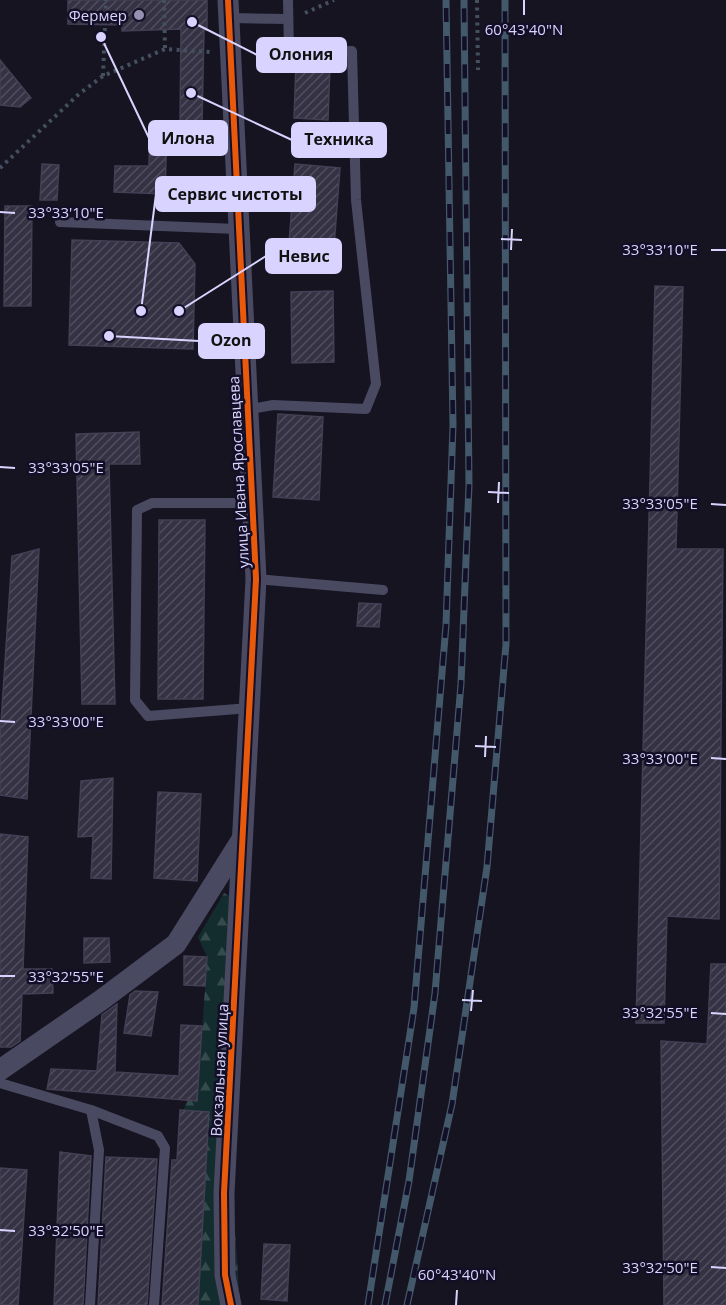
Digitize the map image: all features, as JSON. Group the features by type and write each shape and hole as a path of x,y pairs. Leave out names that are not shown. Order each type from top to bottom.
{"street":[{"name":"улица Ивана Ярославцева","path":"229,9 237,229 256,579 244,836"},
{"path":"0,1070 100,1001 176,944 244,836"},
{"name":"Вокзальная улица","path":"231,1305 225,1275 224,1193 244,836"}],"lane":[{"path":"246,410 273,405 366,409 376,384 356,200 352,51 289,52 288,0"},
{"path":"229,9 288,17"},
{"path":"60,222 237,229"},
{"path":"250,708 148,717 135,700 137,510 152,504 252,503"},
{"path":"256,579 383,590"},
{"path":"0,1083 91,1110 158,1136 165,1148 154,1305"},
{"path":"90,1305 99,1150 91,1110"}],"path":[{"path":"103,76 106,0"},
{"path":"164,0 165,50"},
{"path":"288,17 300,15 334,0"},
{"path":"477,0 478,70"},
{"path":"0,168 79,94 103,76 165,50 231,53"}],"green space":[{"path":"224,893 238,900 227,1107 240,1305 198,1305 209,1113 183,1110 199,1079 207,957 198,937"}],"building":[{"path":"68,0 207,0 202,124 180,124 181,29 122,31 122,25 68,24"},
{"path":"0,60 31,98 20,107 0,105"},
{"path":"296,63 330,65 328,120 294,118"},
{"path":"150,126 167,127 165,194 114,192 115,166 149,166"},
{"path":"42,164 59,165 57,200 40,200"},
{"path":"295,164 340,168 333,260 288,257"},
{"path":"5,206 32,206 31,306 4,306"},
{"path":"72,240 179,243 195,264 193,349 69,345"},
{"path":"655,286 683,287 676,549 723,549 719,919 667,916 664,1023 636,1023"},
{"path":"333,291 334,362 292,363 291,292"},
{"path":"278,414 323,417 319,500 273,497"},
{"path":"139,432 140,464 109,464 115,704 82,704 76,434"},
{"path":"159,520 205,520 203,699 158,699"},
{"path":"39,549 27,799 0,795 0,738 12,556"},
{"path":"359,603 381,604 379,627 357,626"},
{"path":"113,778 111,879 91,878 93,836 78,837 81,781"},
{"path":"158,792 201,794 197,881 154,878"},
{"path":"0,834 28,837 23,969 52,969 53,993 22,994 20,1041 11,1047 0,1047"},
{"path":"84,938 109,938 110,962 84,963"},
{"path":"184,956 207,957 205,986 184,985"},
{"path":"711,964 726,964 726,1305 664,1305 661,1041 707,1044"},
{"path":"135,991 158,992 151,1036 124,1033 130,995"},
{"path":"117,1004 115,1072 179,1076 181,1025 202,1026 197,1101 47,1089 51,1069 97,1071 102,1015"},
{"path":"180,1110 209,1112 198,1305 162,1305 172,1160 177,1160"},
{"path":"60,1152 91,1156 83,1305 54,1305"},
{"path":"106,1157 157,1159 147,1305 98,1305"},
{"path":"0,1168 27,1170 18,1305 0,1305"},
{"path":"264,1244 290,1245 287,1301 261,1299"}],"railway":[{"path":"368,1305 414,1008 446,625 453,425 446,0"},
{"path":"385,1305 409,1181 435,993 461,684 469,485 464,0"},
{"path":"407,1305 452,1104 487,867 506,644 505,0"}],"cycle path":[{"path":"228,0 256,579 224,1193 225,1275 231,1305"}],"place":[{"name":"Фермер","path":"139,15"},
{"name":"Олония","path":"192,22"},
{"name":"Илона","path":"101,37"},
{"name":"Техника","path":"191,93"},
{"name":"Сервис чистоты","path":"141,311"},
{"name":"Невис","path":"179,311"},
{"name":"Ozon","path":"109,336"}]}
